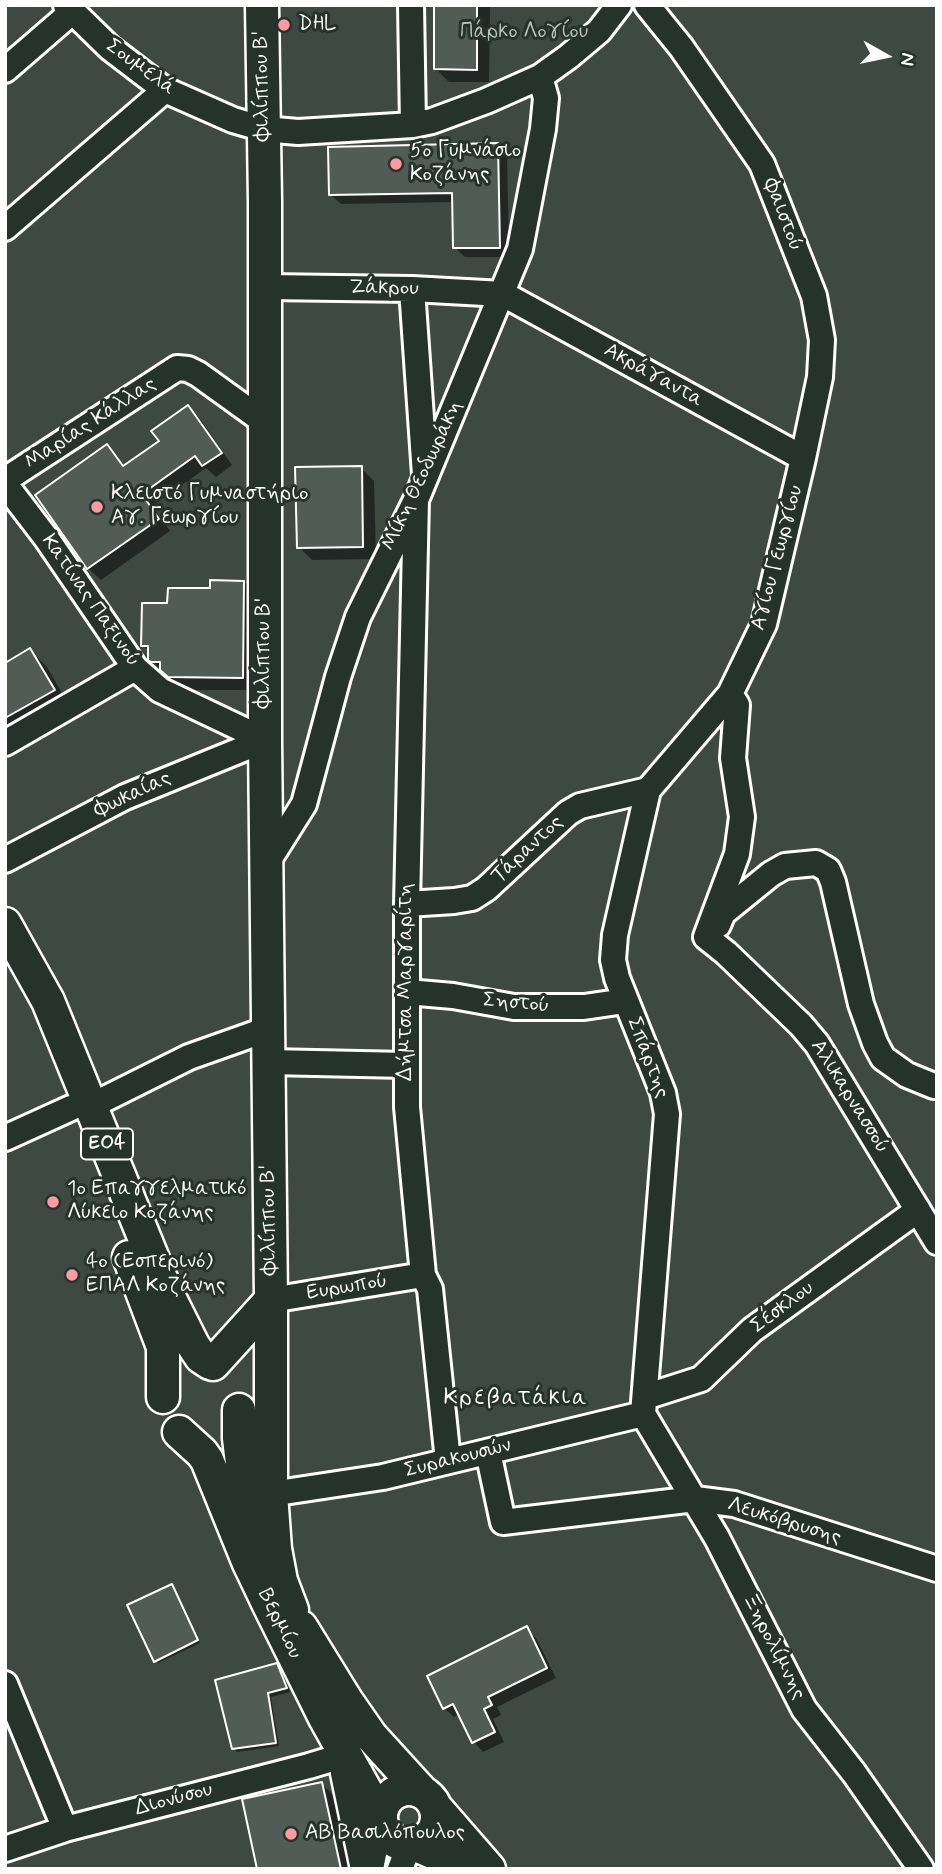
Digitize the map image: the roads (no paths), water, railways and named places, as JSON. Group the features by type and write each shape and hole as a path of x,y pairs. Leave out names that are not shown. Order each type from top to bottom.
{"main road":[{"name":"Φιλίππου Β'","path":"262,5 266,423 265,866 272,1355 271,1494 275,1549 281,1581 292,1610"},
{"name":"ΕΟ4","path":"5,924 40,984 159,1335 164,1361 163,1396 166,1416 179,1432"},
{"name":"ΕΟ4","path":"5,955 81,1107 193,1345 201,1357 230,1374 236,1384 240,1403"},
{"name":"Φιλίππου Β'","path":"211,1363 271,1300"},
{"path":"179,1432 198,1439 218,1436 229,1428 240,1403 272,1355"},
{"path":"163,1396 169,1380 177,1371 192,1363 211,1363"},
{"name":"Βερμίου","path":"240,1403 239,1438 247,1493 262,1540 292,1610 371,1736 489,1869"},
{"name":"Βερμίου","path":"179,1432 206,1460 248,1561 345,1755 398,1841"},
{"path":"345,1755 369,1869"},
{"path":"408,1789 429,1800 438,1816 434,1831 423,1842 398,1841 384,1804 394,1793 408,1789"},
{"path":"398,1841 437,1854 454,1869"}],"street":[{"path":"411,5 413,125"},
{"name":"Σουμελά","path":"69,9 110,48 165,90 223,116 264,129 298,132 413,125 432,121 486,101 540,76 568,57 599,31 620,5"},
{"name":"Φαιστού","path":"647,5 681,47 762,164 814,296 821,331 822,361 803,458"},
{"path":"5,70 69,9"},
{"name":"Μίκη Θεοδωράκη","path":"265,866 304,804 338,677 358,617 421,490 520,249 543,129 546,98 540,76"},
{"path":"10,215 165,90"},
{"name":"Ζάκρου","path":"265,287 412,289 503,294"},
{"name":"Δήμτσα Μαργαρίτη","path":"412,289 421,490 407,904 407,1107 423,1275 430,1289 448,1461"},
{"name":"Ακράγαντα","path":"503,294 803,458"},
{"name":"Μαρίας Κάλλας","path":"5,482 177,368 198,374 266,423"},
{"name":"Αγίου Γεωργίου","path":"648,790 730,694 764,624 803,458"},
{"name":"Κατίνας Παξινού","path":"5,482 47,538 135,668 160,690 265,740"},
{"path":"5,743 135,668"},
{"path":"730,694 737,705 733,758 742,817 737,854 706,937 711,942 723,914 771,874 785,866 816,863 828,870 861,1004 875,1043 883,1058 907,1075 934,1086"},
{"name":"Φωκαίας","path":"5,860 125,797 265,740"},
{"name":"Τάραντος","path":"407,904 472,898 504,873 568,813 580,806 648,790"},
{"name":"Σπάρτης","path":"644,1406 667,1114 660,1084 625,1001 613,960 615,935 648,790"},
{"name":"Αλικαρνασσού","path":"711,942 801,1025 817,1044 937,1242"},
{"name":"Σηστού","path":"407,992 453,996 514,1007 584,1007 625,1001"},
{"path":"5,1138 81,1107 189,1056 268,1029"},
{"path":"269,1062 406,1065"},
{"name":"Σέσκλου","path":"644,1406 701,1379 752,1330 918,1210"},
{"name":"Ευρωπού","path":"271,1300 423,1275"},
{"name":"Συρακουσών","path":"271,1494 383,1477 488,1452 644,1406"},
{"name":"Ξηρολίμνης","path":"644,1406 804,1709 854,1773 921,1869"},
{"name":"Λευκόβρυσης","path":"488,1452 503,1522 695,1499 734,1504 937,1569"},
{"path":"5,1684 65,1829"},
{"name":"Διονύσου","path":"5,1849 65,1829 345,1755"},
{"path":"369,1869 376,1844 398,1841"}],"place":[{"name":"DHL","path":"284,25"},
{"name":"5o Γυμνάσιο Κοζάνης","path":"396,164"},
{"name":"Κλειστό Γυμναστήριο Αγ. Γεωργίου","path":"97,507"},
{"name":"1ο Επαγγελματικό Λύκειο Κοζάνης","path":"53,1202"},
{"name":"4ο (Εσπερινό) ΕΠΑΛ Κοζάνης","path":"72,1275"},
{"name":"ΑΒ Βασιλόπουλος","path":"291,1834"}],"district":[{"name":"Κρεβατάκια","path":"516,1399"}],"park label":[{"name":"Πάρκο Λογίου","path":"524,33"}]}
